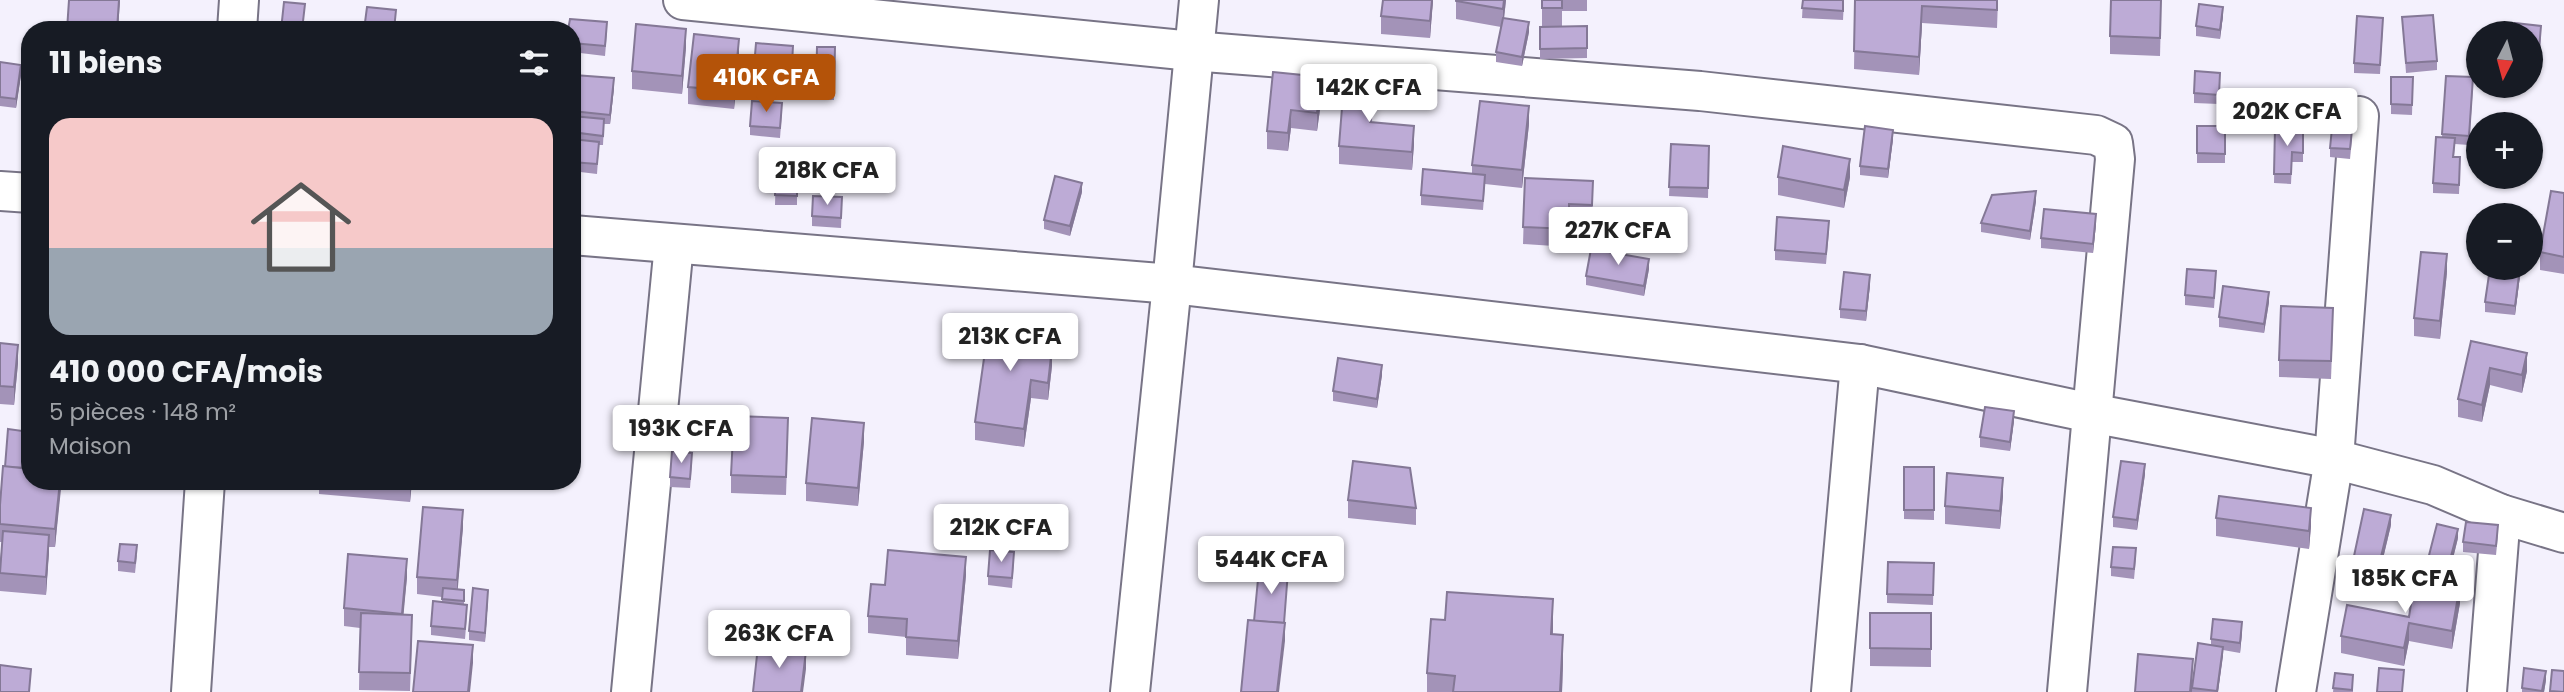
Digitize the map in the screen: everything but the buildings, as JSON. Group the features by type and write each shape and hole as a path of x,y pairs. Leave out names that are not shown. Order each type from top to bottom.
{"street":[{"path":"238,21 239,0"},
{"path":"683,0 1192,51 1700,91 2096,135 2113,143 2115,159 2067,692"},
{"path":"1130,692 1199,0"},
{"path":"2296,692 2334,459 2359,116"},
{"path":"0,191 21,192"},
{"path":"581,236 1172,284 1860,364 2091,413 2334,459 2433,485 2501,514 2564,533"},
{"path":"631,692 674,243"},
{"path":"1831,692 1860,364"},
{"path":"191,692 204,490"},
{"path":"2487,692 2501,514"}]}
